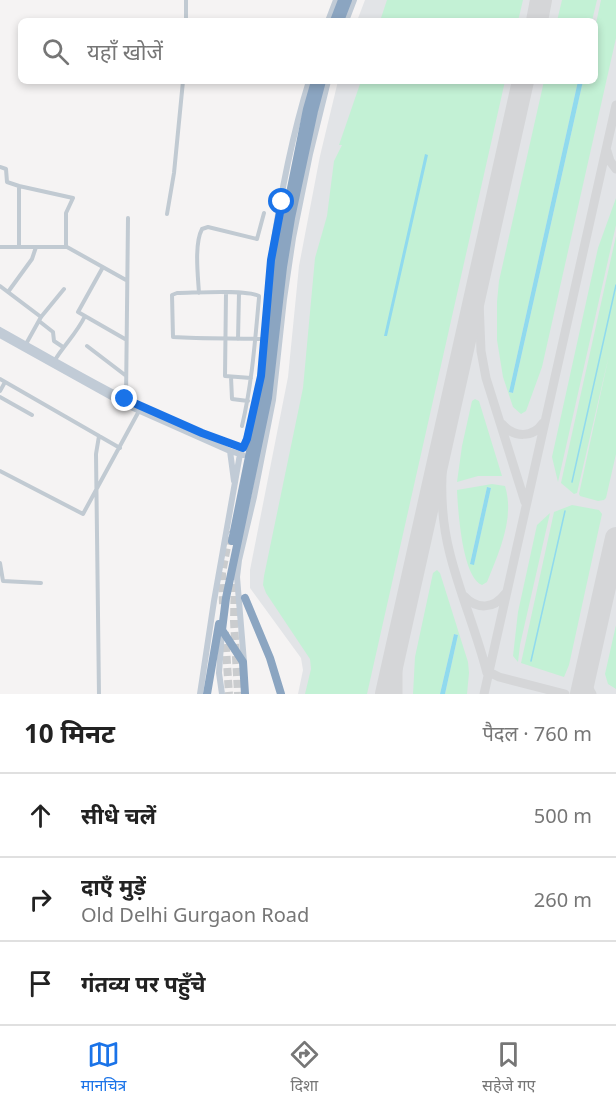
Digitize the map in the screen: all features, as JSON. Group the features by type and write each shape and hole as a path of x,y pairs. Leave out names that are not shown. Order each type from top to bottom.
{"highway":[{"path":"335,18 342,0"},
{"path":"341,18 348,0"},
{"path":"207,694 221,597 249,453 268,398 269,339 276,266 307,109 314,84"},
{"path":"269,339 291,218 321,84"},
{"path":"245,694 244,665 222,630 249,453"},
{"path":"244,598 270,658 281,694"}],"street":[{"path":"186,0 186,18"},
{"path":"329,18 336,0"},
{"path":"347,18 354,0"},
{"path":"167,214 174,172 183,84"},
{"path":"200,694 234,493 249,453 247,439 269,339 271,260 293,142 308,84"},
{"path":"244,665 237,577 238,560 254,497 273,400 293,238 312,143 327,84"},
{"path":"0,167 6,169 7,182"},
{"path":"0,181 73,198 66,213 66,247"},
{"path":"19,186 19,247"},
{"path":"200,293 198,256 199,234 202,229 208,228 257,238 264,213"},
{"path":"124,400 128,218"},
{"path":"0,247 66,247 126,280"},
{"path":"8,292 32,259 36,247"},
{"path":"103,267 78,312 125,339"},
{"path":"0,286 54,332 54,341 63,347"},
{"path":"26,344 40,319 64,289"},
{"path":"242,426 248,401 251,378 255,338 259,296 252,293 177,293 172,295 172,336 226,339 255,338 269,339"},
{"path":"226,293 225,376 251,378"},
{"path":"238,339 239,293"},
{"path":"55,360 78,330 85,316"},
{"path":"0,330 140,411 230,451 249,453"},
{"path":"0,335 124,400 249,453"},
{"path":"87,346 126,375"},
{"path":"231,377 232,399 248,401"},
{"path":"0,379 120,447"},
{"path":"0,391 5,382"},
{"path":"0,397 32,415"},
{"path":"0,471 81,514 84,513 140,411"},
{"path":"99,436 96,454 99,694"},
{"path":"230,451 234,493"},
{"path":"0,563 3,581 41,583"},
{"path":"222,630 219,673 222,694"}],"shaded area":[{"path":"365,0 616,0 616,694 298,694 303,670 301,658 250,588 250,570 288,377 299,266 320,156 337,84 598,84 598,18 358,18"}],"green space":[{"path":"387,0 523,0 519,18 381,18"},
{"path":"562,0 597,0 593,18 558,18"},
{"path":"601,0 616,0 616,38 542,367 526,411 521,414 513,407 503,377 497,340 499,281 543,84 577,84 509,392 513,393 582,84 598,84 597,18"},
{"path":"360,84 504,84 367,694 305,694 311,669 310,659 263,585 303,388 315,258 327,216 334,161 342,145 339,145"},
{"path":"616,198 616,225 558,482 552,457 598,248"},
{"path":"616,236 616,454 606,498 598,501 579,494 609,355 577,493 574,494 561,483"},
{"path":"475,399 479,401 502,476 478,476 457,482 462,446 472,401"},
{"path":"492,484 505,486 508,498 507,523 487,582 482,585 470,570 462,542 457,490","holes":["487,487 491,488 474,564 470,564"]},
{"path":"572,505 599,510 602,514 569,665 564,677 521,663 554,512"},
{"path":"550,513 518,662 513,656 518,612 537,525"},
{"path":"437,570 440,573 468,662 467,694 445,694 458,635 454,634 440,694 413,694 415,657 433,573"},
{"path":"616,625 616,689 608,684 605,674"}],"water":[{"path":"577,84 582,84 513,393 509,392"},
{"path":"425,154 428,155 387,336 384,336"},
{"path":"487,487 491,488 474,565 470,564"},
{"path":"454,634 458,635 445,694 440,694"}],"waterway":[{"path":"572,482 616,285"},
{"path":"531,661 565,511"}],"taxiway":[{"path":"484,694 616,105"},
{"path":"607,151 616,169"},
{"path":"485,253 479,301 481,351 486,378 525,502"},
{"path":"449,416 442,468 442,502 446,537 487,673"},
{"path":"502,424 512,432 529,434 543,423"},
{"path":"464,596 474,604 485,606 496,603 505,594"},
{"path":"398,694 398,662 403,617"},
{"path":"487,667 491,673 499,677 565,694"},
{"path":"586,672 588,687 592,694"}],"runway":[{"path":"538,18 541,0"},
{"path":"386,694 522,84"},
{"path":"581,694 616,538"}],"tunnel":[{"path":"223,604 222,573 230,531"},
{"path":"235,572 234,621 238,694"},
{"path":"225,632 229,694"}],"route":[{"path":"125,399 163,417 243,448 261,376 271,260 282,202"}]}
